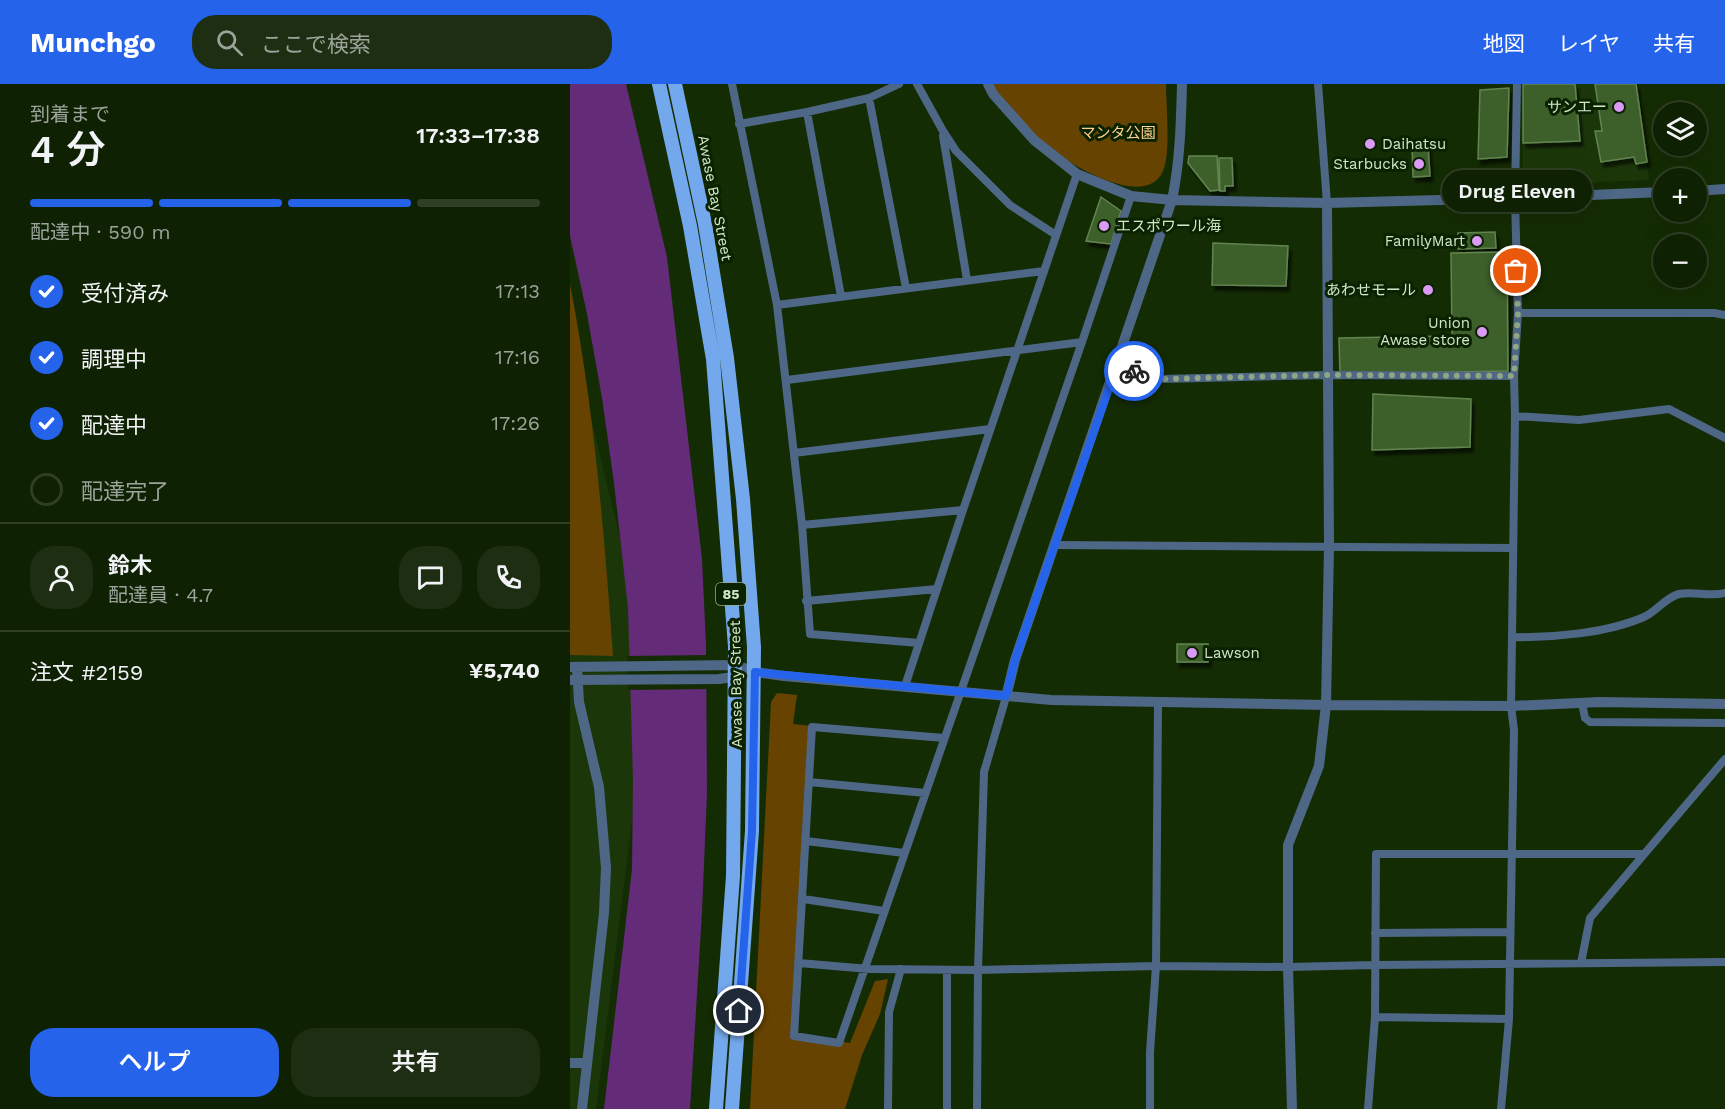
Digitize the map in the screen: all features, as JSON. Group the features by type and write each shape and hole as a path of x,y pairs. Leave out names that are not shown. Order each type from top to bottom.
{"main road":[{"name":"Awase Bay Street","path":"659,84 690,226 713,359 736,672 734,876 716,1109"},
{"name":"Awase Bay Street","path":"675,84 705,224 727,358 743,499 755,672 752,831 732,1109"}],"street":[{"path":"732,84 777,305 802,525 810,634 919,643"},
{"path":"739,124 869,98 899,84"},
{"path":"917,84 956,151 1010,205 1056,235"},
{"path":"988,84 993,94 1034,141 1077,174 1131,196 1172,200 1327,202 1653,192"},
{"path":"977,1109 978,970 984,772 1015,660 1172,200 1181,129 1182,84"},
{"path":"1292,1109 1288,967 1288,845 1319,766 1326,705 1329,546 1327,202 1318,84"},
{"path":"1501,1109 1509,1019 1514,730 1511,706 1514,376 1518,313 1515,198 1516,84"},
{"path":"869,98 906,288"},
{"path":"807,112 841,296"},
{"path":"943,131 967,280"},
{"path":"906,686 1016,350 1077,174"},
{"path":"1707,190 1725,189"},
{"path":"944,738 812,727 794,1036 839,1043 1131,196"},
{"path":"777,305 1044,271"},
{"path":"1518,313 1714,313 1725,315"},
{"path":"787,380 1082,342"},
{"path":"1117,365 1161,379 1327,375 1514,376"},
{"path":"1515,416 1579,420 1669,409 1725,438"},
{"path":"794,453 990,429"},
{"path":"802,525 963,510"},
{"path":"1054,545 1513,548"},
{"path":"806,601 937,589"},
{"path":"1512,637 1542,638 1568,635 1628,623 1647,616 1677,594 1725,593"},
{"path":"582,1109 604,913 606,868 599,787 574,680 574,667 719,666 736,672 1051,700 1326,705 1725,704"},
{"path":"574,680 719,679 736,672"},
{"path":"1150,1109 1150,1052 1156,966 1158,703"},
{"path":"1582,703 1585,718 1590,722 1725,723"},
{"path":"1581,963 1590,918 1725,759"},
{"path":"809,782 925,793"},
{"path":"806,841 904,853"},
{"path":"1368,1109 1375,1017 1376,854 1643,854"},
{"path":"802,899 884,911"},
{"path":"1375,933 1510,932"},
{"path":"799,963 865,969 978,970 1156,966 1288,967 1725,962"},
{"path":"888,1109 889,1012 900,969"},
{"path":"946,970 946,1109"},
{"path":"1375,1017 1509,1019"},
{"path":"570,1063 587,1063"}],"shaded area":[{"path":"570,84 626,84 667,257 702,559 706,645 707,793 690,1109 604,1109 632,869 633,779 628,608 602,398 570,236"},
{"path":"1575,84 1636,84 1649,180 1523,185 1523,143 1580,141"},
{"path":"570,331 651,667 596,1109 570,1109"}],"green space":[{"name":"マンタ公園","path":"991,84 1166,84 1167,153 1163,171 1153,183 1138,187 1100,178 1080,168 1036,137"},
{"path":"570,284 592,423 613,656 570,655"},
{"path":"777,693 797,695 793,724 812,726 792,1034 850,1043 875,981 888,979 880,1014 862,1055 845,1109 750,1109 771,702"}],"pier":[{"path":"709,655 709,689 628,690 627,656"}],"building":[{"path":"1523,84 1575,84 1580,141 1523,143"},
{"name":"サンエー","path":"1595,84 1636,84 1647,162 1636,164 1634,157 1601,162 1595,131 1602,131"},
{"path":"1509,88 1507,157 1478,159 1480,90"},
{"path":"1428,146 1430,176 1413,177 1412,147"},
{"path":"1189,156 1217,156 1219,190 1210,191 1188,163"},
{"path":"1219,158 1232,158 1233,186 1225,186 1225,191 1220,191"},
{"name":"エスポワール海","path":"1101,197 1121,211 1111,244 1086,241"},
{"name":"FamilyMart","path":"1495,232 1496,248 1458,249 1458,233"},
{"path":"1213,243 1288,246 1286,286 1212,285"},
{"path":"1507,252 1508,371 1340,374 1339,338 1452,336 1451,253"},
{"path":"1373,394 1471,399 1470,447 1372,450"},
{"name":"Lawson","path":"1177,644 1208,644 1208,662 1177,662"}],"way so far":[{"path":"1134,371 1161,379 1327,375 1514,376 1518,313 1516,271"}],"place":[{"name":"サンエー","path":"1619,107"},
{"name":"Daihatsu","path":"1370,144"},
{"name":"Starbucks","path":"1419,164"},
{"name":"エスポワール海","path":"1104,226"},
{"name":"FamilyMart","path":"1477,241"},
{"name":"Drug Eleven","path":"1516,271"},
{"name":"あわせモール","path":"1428,290"},
{"name":"Union Awase store","path":"1482,332"},
{"name":"Lawson","path":"1192,653"}],"route":[{"path":"739,1011 752,831 755,672 1006,696 1015,660 1117,365 1134,371"}]}
